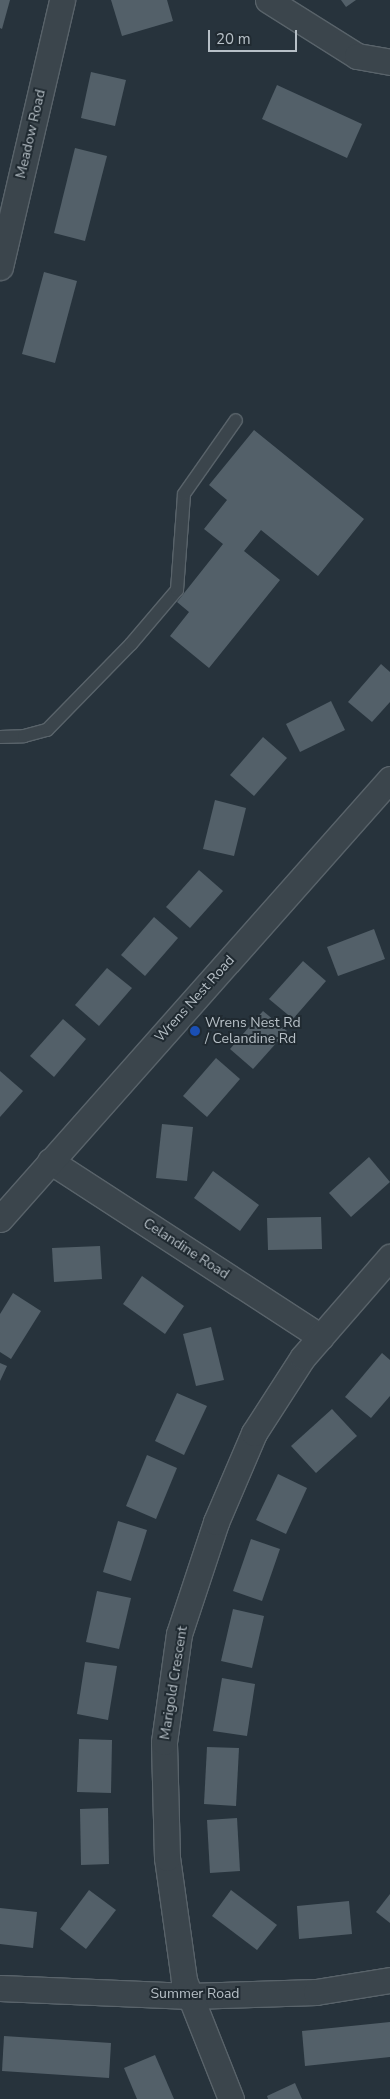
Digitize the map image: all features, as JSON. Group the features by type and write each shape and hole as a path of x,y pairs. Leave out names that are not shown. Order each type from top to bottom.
{"street":[{"name":"Meadow Road","path":"0,267 62,0"},
{"path":"268,0 357,56 390,62"},
{"name":"Wrens Nest Road","path":"0,1219 390,779"},
{"name":"Celandine Road","path":"50,1161 321,1337"},
{"name":"Marigold Crescent","path":"231,2099 184,1980 167,1858 164,1742 179,1634 216,1522 254,1433 304,1357 390,1257"},
{"name":"Summer Road","path":"0,1988 190,1996 316,1992 390,1980"}],"lane":[{"path":"0,737 24,736 47,730 131,644 176,590 184,494 236,420"}],"building":[{"path":"0,0 10,0 2,29 0,28"},
{"path":"111,0 167,0 173,21 122,36"},
{"path":"341,0 356,0 346,7"},
{"path":"91,72 126,80 115,126 81,118"},
{"path":"277,85 362,124 347,158 262,119"},
{"path":"75,148 107,156 85,241 54,233"},
{"path":"44,272 77,281 55,363 22,354"},
{"path":"254,430 364,519 318,576 261,530 244,551 280,580 209,668 170,636 189,612 177,602 223,544 204,529 227,500 209,485"},
{"path":"381,664 390,672 390,702 372,722 348,702"},
{"path":"331,701 345,730 300,752 286,724"},
{"path":"263,737 287,758 254,796 230,775"},
{"path":"215,800 246,808 234,856 203,849"},
{"path":"199,870 223,891 190,928 166,907"},
{"path":"154,917 178,938 145,976 121,955"},
{"path":"374,929 385,959 338,976 327,947"},
{"path":"303,961 326,981 293,1019 269,999"},
{"path":"107,968 132,988 99,1026 75,1005"},
{"path":"263,1011 287,1031 253,1069 230,1049"},
{"path":"63,1019 86,1039 54,1077 30,1056"},
{"path":"216,1058 240,1079 207,1117 183,1096"},
{"path":"0,1071 23,1091 0,1117"},
{"path":"162,1124 193,1127 187,1181 156,1178"},
{"path":"369,1157 390,1182 351,1217 329,1193"},
{"path":"213,1171 259,1205 240,1231 194,1198"},
{"path":"321,1217 322,1249 268,1250 267,1218"},
{"path":"100,1246 102,1279 54,1282 52,1248"},
{"path":"142,1276 184,1306 165,1334 123,1304"},
{"path":"13,1293 41,1311 11,1359 0,1352 0,1314"},
{"path":"211,1327 224,1380 196,1386 183,1334"},
{"path":"382,1353 390,1360 390,1396 371,1418 345,1397"},
{"path":"0,1363 7,1366 0,1381"},
{"path":"177,1393 207,1406 184,1455 155,1441"},
{"path":"332,1409 357,1436 316,1473 291,1446"},
{"path":"147,1455 177,1468 156,1519 126,1506"},
{"path":"278,1474 307,1488 286,1534 256,1520"},
{"path":"118,1521 147,1530 131,1581 103,1572"},
{"path":"251,1539 280,1549 262,1601 233,1591"},
{"path":"97,1591 131,1598 119,1649 86,1642"},
{"path":"233,1609 264,1616 252,1668 221,1661"},
{"path":"85,1662 117,1666 108,1720 77,1714"},
{"path":"222,1678 255,1684 247,1736 213,1731"},
{"path":"79,1739 112,1740 111,1793 77,1792"},
{"path":"207,1747 239,1748 236,1806 204,1804"},
{"path":"108,1808 109,1864 81,1865 80,1809"},
{"path":"237,1818 240,1871 210,1873 207,1820"},
{"path":"89,1890 116,1910 86,1949 60,1929"},
{"path":"231,1890 277,1925 257,1950 212,1916"},
{"path":"390,1894 390,1923 376,1912"},
{"path":"349,1901 352,1934 299,1939 297,1906"},
{"path":"0,1908 37,1912 33,1948 0,1944"},
{"path":"390,2022 390,2057 305,2066 302,2031"},
{"path":"4,2036 111,2043 109,2078 2,2071"},
{"path":"155,2055 174,2099 137,2099 124,2068"},
{"path":"295,2083 302,2099 268,2099 267,2096"}],"place":[{"name":"Wrens Nest Rd / Celandine Rd","path":"195,1031"}]}
